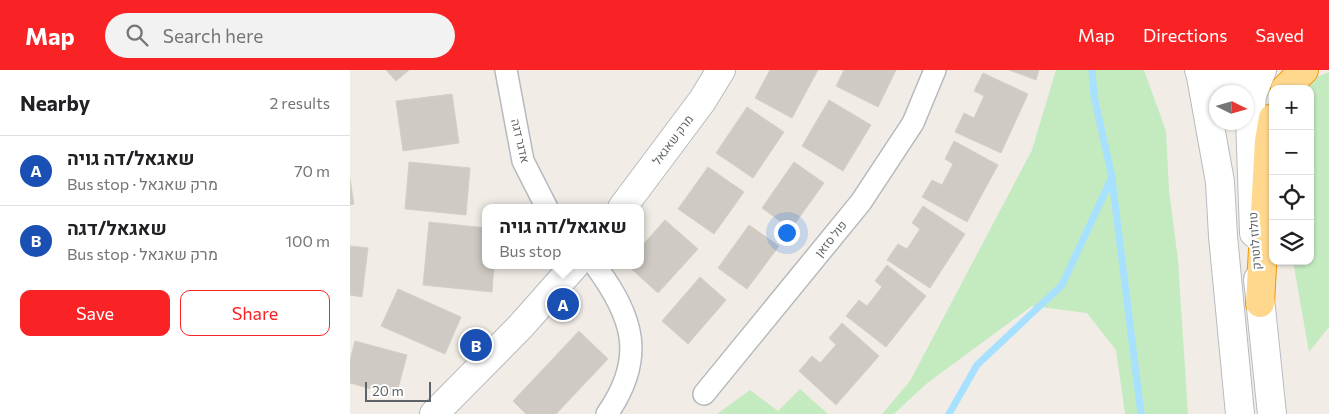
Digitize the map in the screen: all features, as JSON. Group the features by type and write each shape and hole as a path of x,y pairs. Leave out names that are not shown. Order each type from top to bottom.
{"highway":[{"path":"1289,85 1304,70"},
{"path":"1260,303 1271,130"}],"main road":[{"name":"מרק שאגאל","path":"625,204 702,101 721,70"},
{"path":"1199,70 1212,78 1225,81 1238,81 1251,77 1262,70"},
{"path":"1199,70 1220,182 1225,262 1240,414"},
{"name":"טולוז לוטרק","path":"1262,70 1252,95 1250,118 1254,234 1272,414"},
{"path":"434,414 520,327 571,269"}],"street":[{"name":"אדגר דגה","path":"506,70 523,161 544,204"},
{"name":"פול סזאן","path":"704,394 861,202 913,123 935,70"},
{"path":"598,269 612,288 625,318 633,346 629,372 617,399 607,414"}],"green space":[{"path":"1056,70 1144,70 1166,131 1169,190 1178,260 1188,414 1125,414 1116,350 1087,313 1032,306 926,384 894,414 882,414 910,381 1032,150"},
{"path":"1329,72 1329,327 1309,352 1294,265 1314,265 1314,85 1307,85 1310,80"},
{"path":"800,389 828,414 717,414 750,390 778,411"}],"building":[{"path":"386,70 409,70 396,81"},
{"path":"770,70 818,70 792,118 755,98"},
{"path":"844,70 896,70 878,107 836,86"},
{"path":"1009,70 1039,70 1036,80"},
{"path":"983,73 1028,94 1001,153 955,132 964,113 974,118 984,96 974,91"},
{"path":"452,94 459,143 403,151 396,101"},
{"path":"829,100 871,125 843,171 802,146"},
{"path":"747,107 784,132 753,178 716,153"},
{"path":"954,141 998,165 967,222 922,197 932,180 942,185 953,164 945,159"},
{"path":"409,162 470,168 466,215 405,209"},
{"path":"794,162 824,183 791,229 762,208"},
{"path":"708,167 744,192 714,234 678,209"},
{"path":"350,179 354,204 350,205"},
{"path":"923,206 965,234 930,288 887,260 898,244 907,249 920,229 912,223"},
{"path":"665,220 698,249 658,293 631,269 644,269 644,244"},
{"path":"429,222 482,228 482,269 494,269 492,292 423,285"},
{"path":"749,225 779,246 747,289 718,268"},
{"path":"350,246 368,248 362,297 350,295"},
{"path":"887,265 926,296 886,347 846,316 859,300 867,306 882,287 875,281"},
{"path":"700,277 726,300 688,344 662,321"},
{"path":"398,289 461,317 445,354 381,326"},
{"path":"842,323 879,356 836,405 799,371 812,356 820,363 836,345 829,338"},
{"path":"579,331 608,359 556,414 526,414 513,401"},
{"path":"355,341 407,355 396,396 350,383 350,360"}],"waterway":[{"path":"949,414 977,365 1062,285 1112,177 1094,96 1092,70"},
{"path":"1112,179 1141,414"}],"place":[{"name":"שאגאל/דה גויה","path":"563,304"},
{"name":"שאגאל/דגה","path":"476,345"}]}
